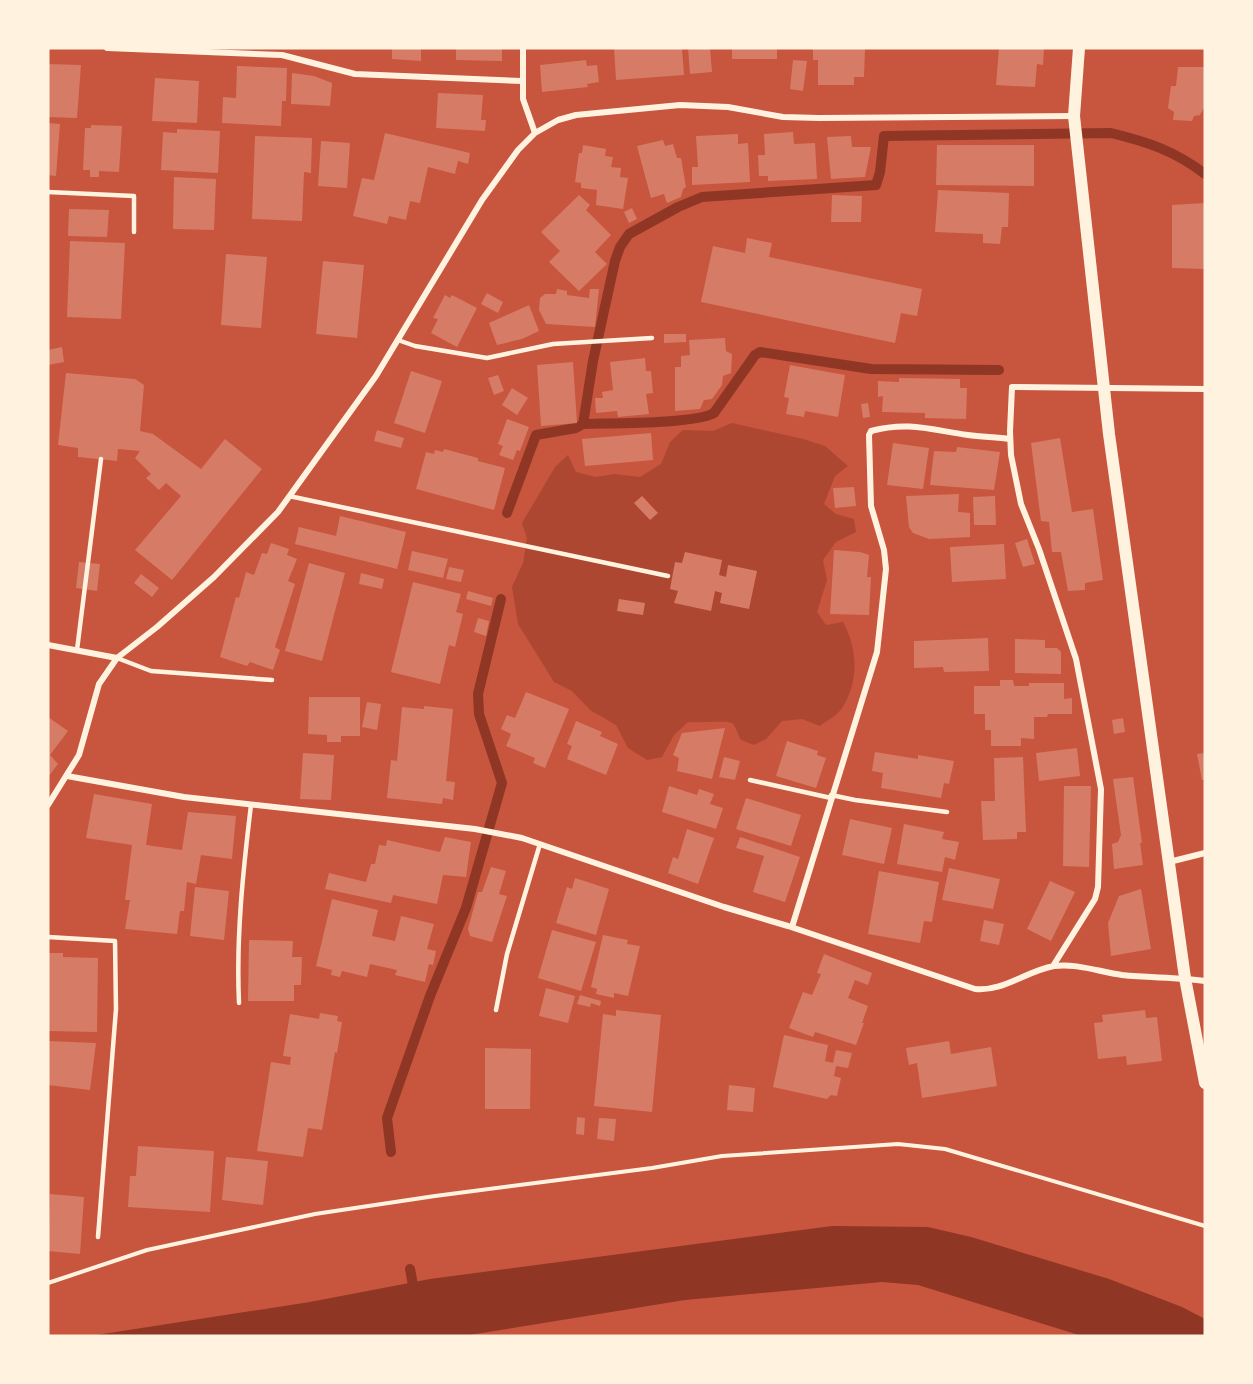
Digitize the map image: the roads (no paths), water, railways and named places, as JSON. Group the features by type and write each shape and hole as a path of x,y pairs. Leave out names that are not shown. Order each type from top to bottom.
{"main road":[{"path":"1079,48 1074,116 1104,389 1185,978 1205,1083"}],"street":[{"path":"107,48 282,55 355,74 522,81"},
{"path":"523,48 524,99 535,132"},
{"path":"48,805 79,755 99,684 117,658 157,627 214,577 264,527 289,496 376,376 482,200 518,150 535,132 558,120 576,115 680,105 728,107 783,117 1074,116"},
{"path":"1052,967 1095,899 1098,887 1101,789 1076,659 1039,549 1021,504 1010,439 1012,387 1205,389"},
{"path":"792,927 877,652 886,568 884,550 871,506 869,435 871,431 891,426 915,425 970,435 1010,439"},
{"path":"48,645 117,658"},
{"path":"67,776 184,797 475,829 522,838 975,989 992,989 1052,967 1074,967 1120,975 1205,981"},
{"path":"1169,862 1205,853"}],"lane":[{"path":"48,192 134,195 134,232"},
{"path":"398,340 415,346 487,358 536,346 652,338"},
{"path":"77,650 101,459"},
{"path":"289,496 668,576"},
{"path":"117,658 151,671 272,680"},
{"path":"750,780 831,797 947,812"},
{"path":"238,1003 240,912 251,805"},
{"path":"496,1010 507,954 540,844"},
{"path":"48,937 115,941 116,1010 98,1237"}],"waterway":[{"path":"507,513 536,435 576,428 583,424 593,361 620,247 629,234 678,207 702,197 876,185 880,172 884,136 1111,133 1161,148 1205,174"},
{"path":"583,424 671,421 704,417 714,413 755,355 760,352 871,369 999,370"},
{"path":"391,1152 387,1118 430,996 466,908 502,783 479,714 478,694 501,599"},
{"path":"410,1269 415,1296"}]}
